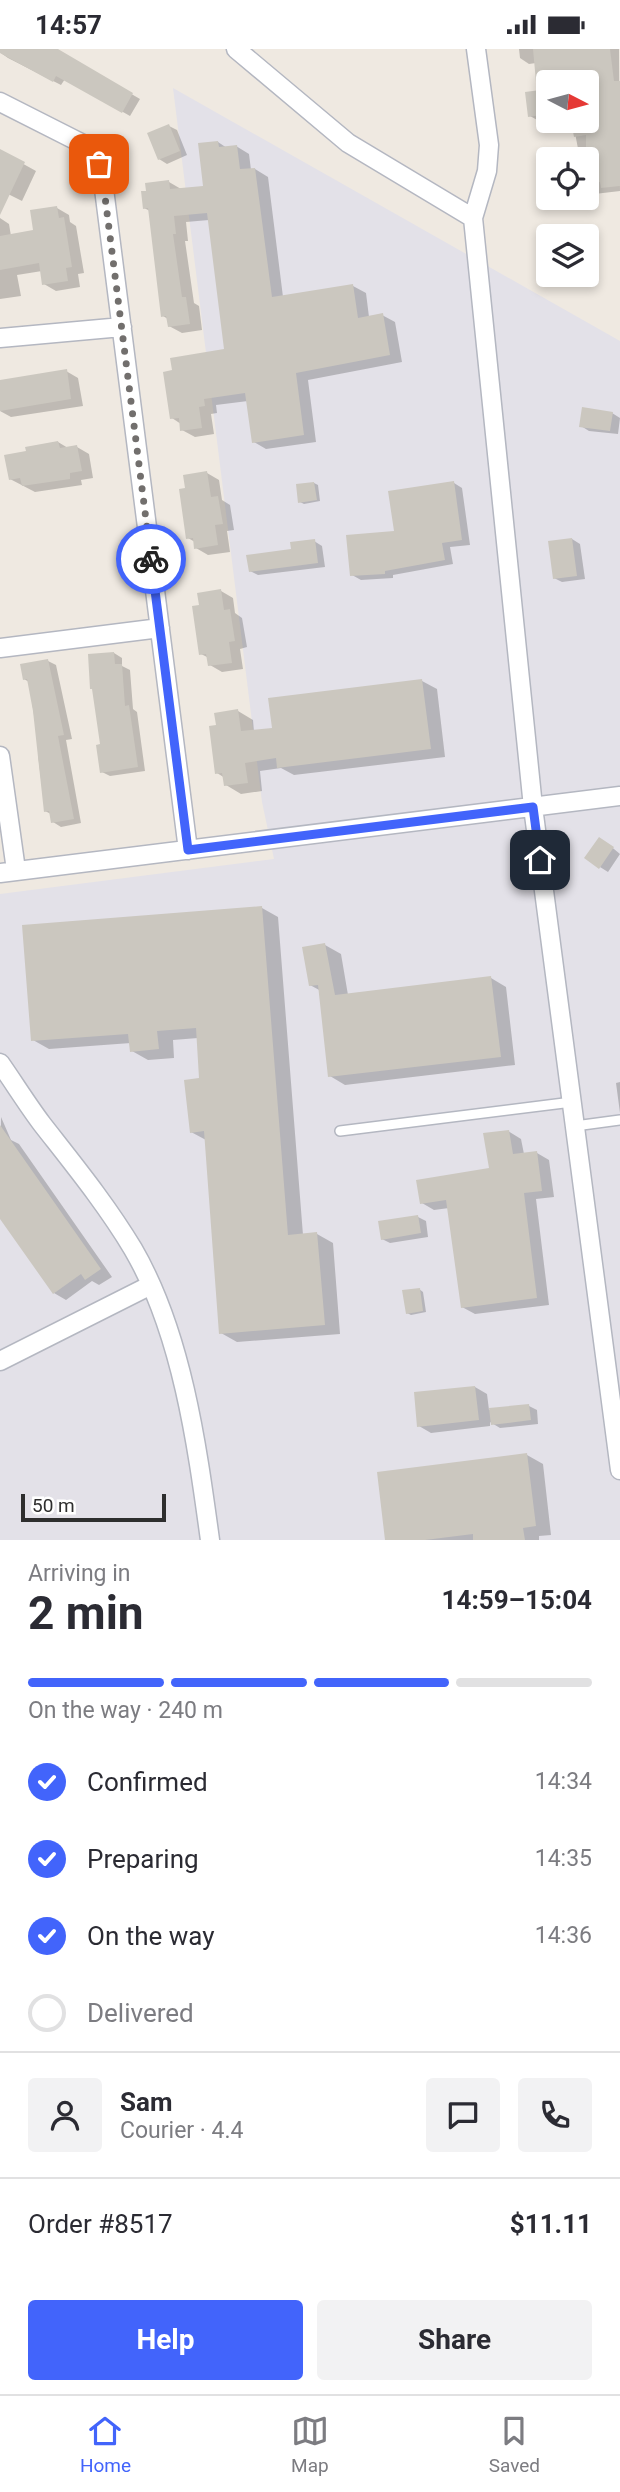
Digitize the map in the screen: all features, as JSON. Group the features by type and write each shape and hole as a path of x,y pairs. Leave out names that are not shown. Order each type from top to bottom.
{"street":[{"path":"236,49 348,143 473,218"},
{"path":"476,49 489,145 486,171 473,218 533,807 620,1470"},
{"path":"0,103 81,143 91,151 99,164 188,850"},
{"path":"0,338 122,327"},
{"path":"0,648 160,628"},
{"path":"0,756 8,872 620,796"},
{"path":"0,1063 41,1122 93,1188 133,1250 151,1285 174,1350 194,1430 210,1540"},
{"path":"0,1361 151,1285"}],"lane":[{"path":"340,1131 572,1102"},
{"path":"575,1126 620,1120"}],"shaded area":[{"path":"173,88 620,341 620,1540 0,1540 0,894 274,859 262,802"}],"building":[{"path":"0,49 58,49 133,93 122,113 56,76 53,82 0,53"},
{"path":"533,49 610,49 614,81 620,81 620,186 601,188 599,147 586,147 586,135 574,137 573,133 599,133 599,70 536,70 536,82"},
{"path":"536,91 536,116 528,117 525,92"},
{"path":"169,124 180,151 158,160 147,133"},
{"path":"218,141 219,147 237,145 240,169 255,168 272,297 353,284 358,318 383,313 390,355 296,373 304,435 252,443 245,393 204,399 205,406 199,407 202,428 180,431 179,418 170,419 163,372 172,370 170,358 224,349 207,213 174,216 176,234 173,234 182,297 186,297 190,324 168,327 166,316 161,317 148,208 143,209 141,191 146,191 145,183 169,180 170,189 203,186 198,143"},
{"path":"0,149 25,162 0,215"},
{"path":"57,206 59,218 64,217 72,267 66,268 68,281 42,285 39,263 0,270 0,236 33,230 30,210"},
{"path":"67,369 71,399 0,411 0,380"},
{"path":"582,407 613,412 610,431 579,427"},
{"path":"58,441 60,448 77,445 82,471 70,473 70,479 22,486 20,478 9,480 4,455 26,451 25,447"},
{"path":"207,471 211,497 218,496 223,524 215,525 218,545 194,549 193,538 186,539 179,489 185,488 183,475"},
{"path":"454,481 462,540 442,543 445,560 385,571 385,574 350,576 346,535 394,531 388,491"},
{"path":"314,482 317,500 298,503 296,484"},
{"path":"572,538 577,576 553,579 548,541"},
{"path":"315,539 318,563 249,572 246,555 291,549 290,542"},
{"path":"221,589 224,610 230,609 235,641 229,642 232,663 208,666 206,654 199,655 192,606 199,605 197,593"},
{"path":"114,652 115,664 122,664 125,706 129,705 138,767 100,773 96,745 100,744 90,689 88,654"},
{"path":"48,659 64,735 58,736 74,819 51,823 49,811 44,812 33,711 27,679 23,680 20,664"},
{"path":"422,679 431,749 277,768 276,758 245,763 248,783 224,786 222,773 215,774 209,726 216,725 214,713 238,709 241,731 272,728 268,698"},
{"path":"599,837 614,847 599,869 584,858"},
{"path":"262,906 288,1235 317,1232 325,1325 219,1334 204,1131 190,1133 184,1080 199,1078 196,1028 157,1031 159,1049 130,1052 128,1034 31,1041 22,925"},
{"path":"325,943 335,995 491,976 501,1057 328,1077 318,985 309,986 302,947"},
{"path":"0,1125 101,1269 85,1280 81,1274 53,1294 0,1219"},
{"path":"509,1130 513,1154 537,1151 542,1191 524,1193 537,1298 461,1308 446,1200 420,1204 416,1180 489,1168 483,1133"},
{"path":"418,1215 421,1233 381,1240 378,1221"},
{"path":"420,1288 423,1311 406,1314 402,1290"},
{"path":"475,1386 479,1420 417,1427 414,1392"},
{"path":"529,1404 531,1420 491,1425 489,1408"},
{"path":"527,1453 536,1526 523,1528 525,1540 473,1540 473,1534 425,1540 385,1540 377,1472"}],"way so far":[{"path":"99,164 151,559"}],"route":[{"path":"151,559 188,850 533,807 540,860"}]}
